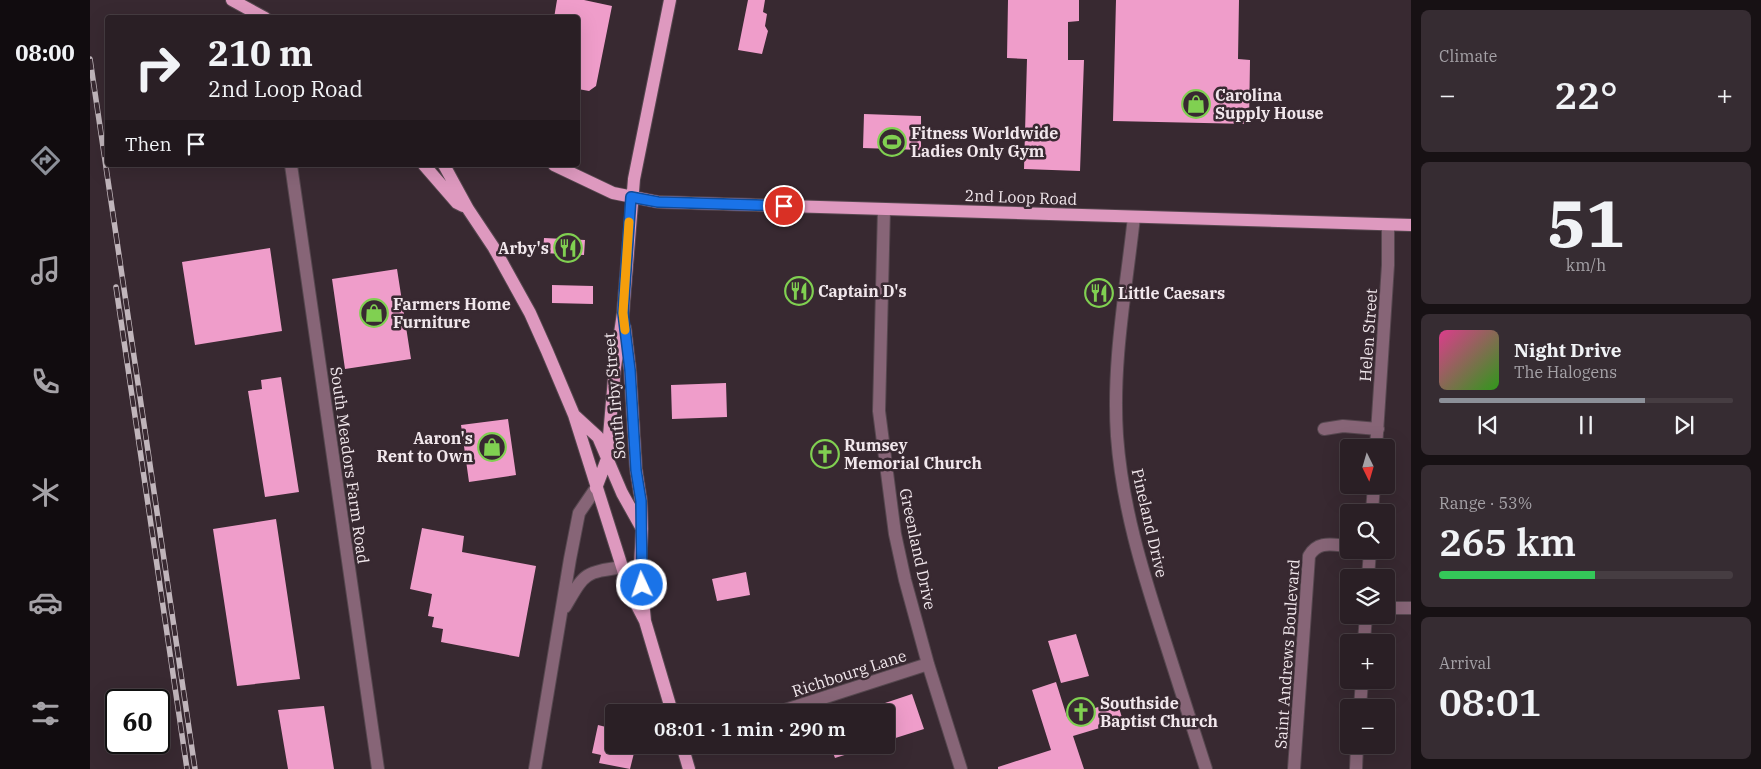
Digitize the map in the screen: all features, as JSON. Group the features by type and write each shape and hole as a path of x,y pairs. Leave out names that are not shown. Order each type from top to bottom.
{"main road":[{"path":"232,0 260,15"},
{"name":"South Irby Street","path":"596,488 607,459 615,366 623,313 631,197 670,0"},
{"path":"426,167 457,203 468,208"},
{"path":"447,167 468,208 494,248 530,313 574,415 630,592 645,621"},
{"name":"2nd Loop Road","path":"558,167 605,189 631,197 658,202 1411,225"},
{"name":"South Irby Street","path":"623,313 630,370 636,470 642,529 640,567 645,621 670,704"},
{"path":"574,415 598,436 622,493 642,529"},
{"path":"685,754 690,769"}],"street":[{"name":"South Meadors Farm Road","path":"291,167 378,769"},
{"name":"Greenland Drive","path":"884,209 879,411 895,534 905,580 928,664 961,769"},
{"name":"Pineland Drive","path":"1134,217 1119,349 1117,426 1120,469 1125,504 1148,590 1206,769"},
{"name":"Helen Street","path":"1377,439 1388,265 1388,225"},
{"path":"1324,429 1343,426 1378,429"},
{"path":"535,769 579,513 596,488"},
{"name":"Saint Andrews Boulevard","path":"1294,769 1309,556 1315,547 1320,545 1340,546"},
{"path":"562,613 581,581 592,572 622,567"},
{"path":"1395,608 1409,608"},
{"name":"Richbourg Lane","path":"804,704 928,664"},
{"path":"1356,769 1357,754"}],"building":[{"path":"557,0 584,0 612,6 596,86 589,91 580,89 580,15 554,15"},
{"path":"748,0 765,0 763,12 767,14 765,26 768,31 762,54 738,50"},
{"path":"1008,0 1079,0 1079,21 1068,22 1068,60 1084,60 1080,171 1024,169 1027,59 1007,58"},
{"path":"1116,0 1239,0 1238,59 1250,60 1249,124 1113,121"},
{"path":"864,114 921,116 921,150 863,148"},
{"path":"544,238 585,240 584,255 543,253"},
{"path":"270,248 282,331 195,345 182,262"},
{"path":"397,269 411,359 345,369 332,279"},
{"path":"552,285 593,286 593,304 552,303"},
{"path":"281,377 299,492 265,497 248,391 262,389 261,380"},
{"path":"726,383 727,417 672,419 671,385"},
{"path":"508,419 516,475 469,482 461,425"},
{"path":"276,519 300,679 237,686 213,529"},
{"path":"422,528 464,536 462,552 536,566 519,657 441,642 443,629 432,627 434,617 428,616 432,594 410,589"},
{"path":"746,572 750,595 717,601 712,579"},
{"path":"1076,634 1089,676 1061,683 1048,641"},
{"path":"1056,682 1067,717 1117,701 1123,721 1073,736 1084,769 998,769 998,767 1051,750 1032,690"},
{"path":"912,694 924,729 895,738 895,704 882,704"},
{"path":"324,706 334,769 288,769 278,710"},
{"path":"598,725 605,727 605,754 634,754 630,769 599,763 601,755 592,753"},
{"path":"833,754 848,754 835,758"}],"railway":[{"path":"90,59 105,160"},
{"path":"106,167 195,769"},
{"path":"116,287 187,769"}],"slow traffic":[{"path":"625,330 623,313 629,222"}],"place":[{"name":"Carolina Supply House","path":"1196,104"},
{"name":"Fitness Worldwide Ladies Only Gym","path":"892,142"},
{"name":"Arby's","path":"568,248"},
{"name":"Captain D's","path":"799,291"},
{"name":"Little Caesars","path":"1099,293"},
{"name":"Farmers Home Furniture","path":"374,313"},
{"name":"Aaron's Rent to Own","path":"492,447"},
{"name":"Rumsey Memorial Church","path":"825,454"},
{"name":"Southside Baptist Church","path":"1081,712"}],"route":[{"path":"642,585 640,567 641,501 636,470 630,370 623,313 631,197 658,202 784,206"}]}
